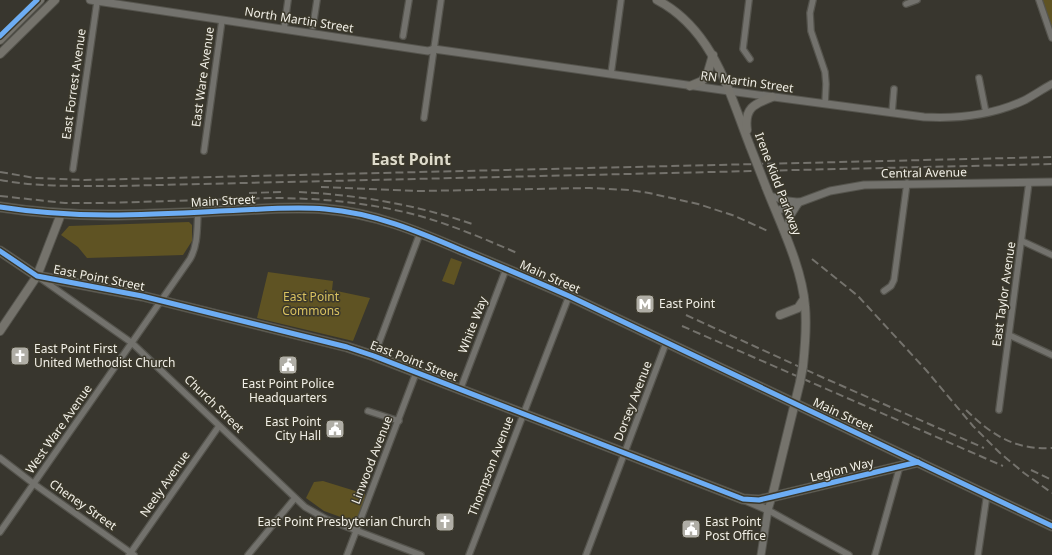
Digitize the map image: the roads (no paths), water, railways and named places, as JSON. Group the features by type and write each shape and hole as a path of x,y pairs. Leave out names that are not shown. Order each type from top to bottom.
{"main road":[{"path":"0,40 40,0"},
{"path":"0,54 55,0"},
{"name":"Irene Kidd Parkway","path":"657,0 690,24 713,54 786,236 801,282 806,328 800,382 772,497"},
{"path":"690,86 702,81 708,72 713,54"},
{"path":"749,143 745,120 748,112 756,103 772,97"},
{"name":"Main Street","path":"0,206 62,214 116,216 292,208 325,209 370,216 392,222 569,296 666,344 794,403 1052,526"},
{"path":"0,331 37,276 62,214"},
{"name":"Church Street","path":"0,251 37,276"},
{"name":"East Point Street","path":"37,276 142,296 161,302 347,347 374,356 743,500 759,500 772,497"},
{"path":"780,315 798,308 804,299"},
{"name":"Legion Way","path":"772,497 918,462"}],"street":[{"path":"284,29 288,0"},
{"path":"313,26 317,0"},
{"path":"403,36 409,0"},
{"path":"424,118 441,0"},
{"path":"611,74 621,0"},
{"path":"750,0 742,49 750,59"},
{"path":"813,0 810,13 811,30 826,72 825,104"},
{"path":"906,4 917,0"},
{"path":"1039,0 1052,38"},
{"name":"North Martin Street","path":"93,1 428,51 434,49"},
{"name":"East Forrest Avenue","path":"73,168 93,1"},
{"name":"East Ware Avenue","path":"204,151 222,20"},
{"name":"RN Martin Street","path":"434,49 690,86 892,113 943,118 966,117 1008,107 1026,99 1052,84"},
{"path":"979,78 986,113"},
{"path":"892,113 894,89"},
{"name":"East Taylor Avenue","path":"999,410 1029,182"},
{"name":"Central Avenue","path":"776,212 799,202 844,188 864,185 1052,182"},
{"path":"884,291 891,286 894,280 907,184"},
{"name":"Central Avenue","path":"770,196 788,201 799,202"},
{"path":"786,236 790,216 799,202"},
{"name":"West Ware Avenue","path":"0,532 194,253 197,242 198,212"},
{"path":"374,356 420,233"},
{"path":"1022,241 1052,255"},
{"name":"White Way","path":"460,390 506,269"},
{"name":"Church Street","path":"37,276 132,343 295,498 315,514 421,555"},
{"name":"Thompson Avenue","path":"469,555 569,296"},
{"path":"1009,335 1052,355"},
{"name":"Dorsey Avenue","path":"586,555 666,344"},
{"name":"Linwood Avenue","path":"347,555 416,373"},
{"path":"368,411 399,421"},
{"name":"Neely Avenue","path":"131,554 219,426"},
{"name":"Cheney Street","path":"0,458 131,554"},
{"path":"875,555 900,466"},
{"path":"978,555 986,494"},
{"path":"761,555 768,510 772,497"},
{"path":"248,555 295,498"},
{"name":"East Point Street","path":"743,500 768,510 849,555"}],"railway":[{"path":"0,172 35,178 84,180 1052,157"},
{"path":"0,180 43,185 116,186 1052,164"},
{"path":"321,187 419,191 590,188 629,190 698,204 735,216 770,232"},
{"path":"249,193 281,192"},
{"path":"299,192 322,193 388,202 432,212 475,225"},
{"path":"0,196 65,203 272,198 347,202 402,211 420,216 469,233 517,253"},
{"path":"812,259 858,296 926,370 973,426 1000,453 1024,473 1052,493"},
{"path":"686,315 824,378 984,448"},
{"path":"682,326 1003,466"},
{"path":"966,410 985,427 1004,439 1026,446 1052,448"},
{"path":"1031,470 1052,480"}],"place":[{"name":"East Point","path":"645,304"},
{"name":"East Point First United Methodist Church","path":"20,356"},
{"name":"East Point Police Headquarters","path":"288,365"},
{"name":"East Point City Hall","path":"335,429"},
{"name":"East Point Presbyterian Church","path":"445,522"},
{"name":"East Point Post Office","path":"691,529"}],"district":[{"name":"East Point","path":"411,159"}],"park label":[{"name":"East Point Commons","path":"311,304"}]}
